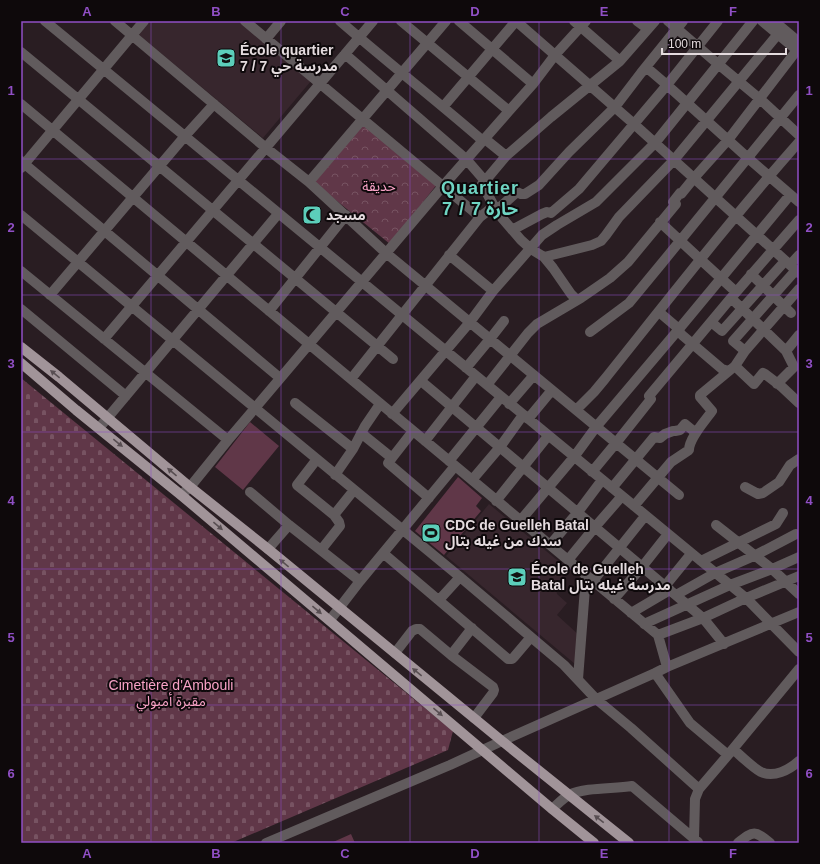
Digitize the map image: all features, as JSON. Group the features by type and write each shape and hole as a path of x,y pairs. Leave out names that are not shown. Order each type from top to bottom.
{"main road":[{"path":"21,347 190,487 502,741 630,843"},
{"path":"21,363 181,494 594,843"},
{"path":"420,697 431,683"}],"street":[{"path":"45,21 746,598 799,652"},
{"path":"116,21 266,148 309,182 386,253 679,495"},
{"path":"144,21 22,164 105,231 280,378"},
{"path":"245,21 480,217"},
{"path":"266,39 281,21"},
{"path":"340,21 401,73 506,156"},
{"path":"104,339 373,21"},
{"path":"401,21 509,112"},
{"path":"309,182 446,21"},
{"path":"459,21 533,84"},
{"path":"443,107 516,21 615,107 793,267"},
{"path":"637,21 648,30"},
{"path":"576,300 570,294 544,257 531,249 512,230 495,208 482,184 506,156 620,60 655,21"},
{"path":"668,21 680,25 698,46 760,99 799,135"},
{"path":"512,230 542,214 547,212 551,213 579,189 667,85 718,21"},
{"path":"392,414 470,322 493,291 542,235 596,202 655,143 753,21"},
{"path":"762,21 798,48"},
{"path":"774,21 798,48"},
{"path":"181,494 190,487 280,378 443,186 533,84 581,23 620,60"},
{"path":"351,379 480,217 489,210 499,208 517,192 525,194 539,185 569,152 615,107 680,25"},
{"path":"544,257 592,245 601,241 619,217 674,160 778,34"},
{"path":"487,385 536,324 610,278 628,262 676,204 673,202 728,140 798,48"},
{"path":"21,52 392,359"},
{"path":"345,54 466,159 485,181"},
{"path":"646,67 799,202"},
{"path":"590,332 629,302 799,95"},
{"path":"21,104 658,635 667,667"},
{"path":"50,295 159,166 214,104"},
{"path":"576,410 604,380 736,216 799,142"},
{"path":"520,521 574,457 596,427 790,195"},
{"path":"99,428 278,214"},
{"path":"21,215 317,458 531,637 564,665 596,699 631,728 698,789"},
{"path":"269,311 346,215"},
{"path":"592,472 651,399 649,396 751,274 799,220"},
{"path":"660,222 721,278 734,295 742,309 786,351 794,367 777,384"},
{"path":"745,351 733,341 774,295 793,267 799,255"},
{"path":"449,256 493,291"},
{"path":"711,322 722,331 763,286 793,267"},
{"path":"21,271 228,440"},
{"path":"751,274 788,310"},
{"path":"634,506 671,462 689,450 689,445 696,433 712,411 700,395 732,368 764,330 788,310 799,288"},
{"path":"21,309 126,396"},
{"path":"660,312 679,329 682,335 722,368 732,368 754,384 763,373 799,402"},
{"path":"466,368 504,321"},
{"path":"786,351 799,335"},
{"path":"510,404 534,375"},
{"path":"425,441 476,376"},
{"path":"421,381 703,618 724,644"},
{"path":"472,480 526,417 552,390"},
{"path":"330,620 360,581 429,498 476,427 501,397"},
{"path":"295,403 353,449"},
{"path":"335,474 353,449 365,426 380,404"},
{"path":"612,488 654,437 660,438 665,434 680,430 685,424 696,433"},
{"path":"413,431 388,463 429,498"},
{"path":"361,433 392,458"},
{"path":"496,501 548,436"},
{"path":"317,458 297,485 334,515 339,522 340,526 321,550"},
{"path":"745,487 758,494 763,493 779,482 790,465 799,459"},
{"path":"550,545 578,512 602,480"},
{"path":"334,515 354,490"},
{"path":"250,492 288,525 360,581"},
{"path":"568,560 622,496"},
{"path":"701,561 776,524 783,513"},
{"path":"578,679 589,578 620,548 645,516"},
{"path":"268,549 288,525"},
{"path":"716,525 772,569 799,594"},
{"path":"614,599 668,534"},
{"path":"631,613 671,591 754,556 796,534"},
{"path":"383,553 508,658 512,659 531,637"},
{"path":"671,591 691,554"},
{"path":"644,624 730,585 799,557"},
{"path":"658,635 703,618 799,576"},
{"path":"439,600 460,577"},
{"path":"266,843 450,765 667,667 799,612"},
{"path":"451,655 472,628"},
{"path":"394,653 412,631 416,629 420,630 493,687 493,693 474,718"},
{"path":"697,841 695,799 698,789 799,669"},
{"path":"655,673 690,723 730,752 761,772 771,774 797,766"},
{"path":"552,809 569,795 601,788 632,786 697,841"},
{"path":"738,843 753,833 758,834 770,843"}],"shaded area":[{"name":"École quartier 7 / مدرسة حي 7","path":"150,21 244,21 311,81 263,138 139,35"},
{"name":"École de Guelleh Batal مدرسة غيله بتال","path":"489,504 568,569 556,585 557,594 567,603 557,615 580,636 575,664 446,556"}],"green space":[{"name":"حديقة","path":"361,121 438,183 390,244 311,180"},
{"name":"Cimetière d'Ambouli مقبرة أمبولي","path":"21,378 453,731 448,750 231,843 21,843"},
{"path":"250,422 279,446 243,490 215,467"},
{"path":"458,477 482,498 476,506 481,511 444,555 415,531"},
{"path":"351,834 355,843 331,843"}],"place":[{"name":"École quartier 7 / مدرسة حي 7","path":"226,58"},
{"name":"مسجد","path":"312,215"},
{"name":"CDC de Guelleh Batal سدك من غيله بتال","path":"431,533"},
{"name":"École de Guelleh Batal مدرسة غيله بتال","path":"517,577"}],"district":[{"name":"Quartier 7 / حارة 7","path":"480,198"}]}
